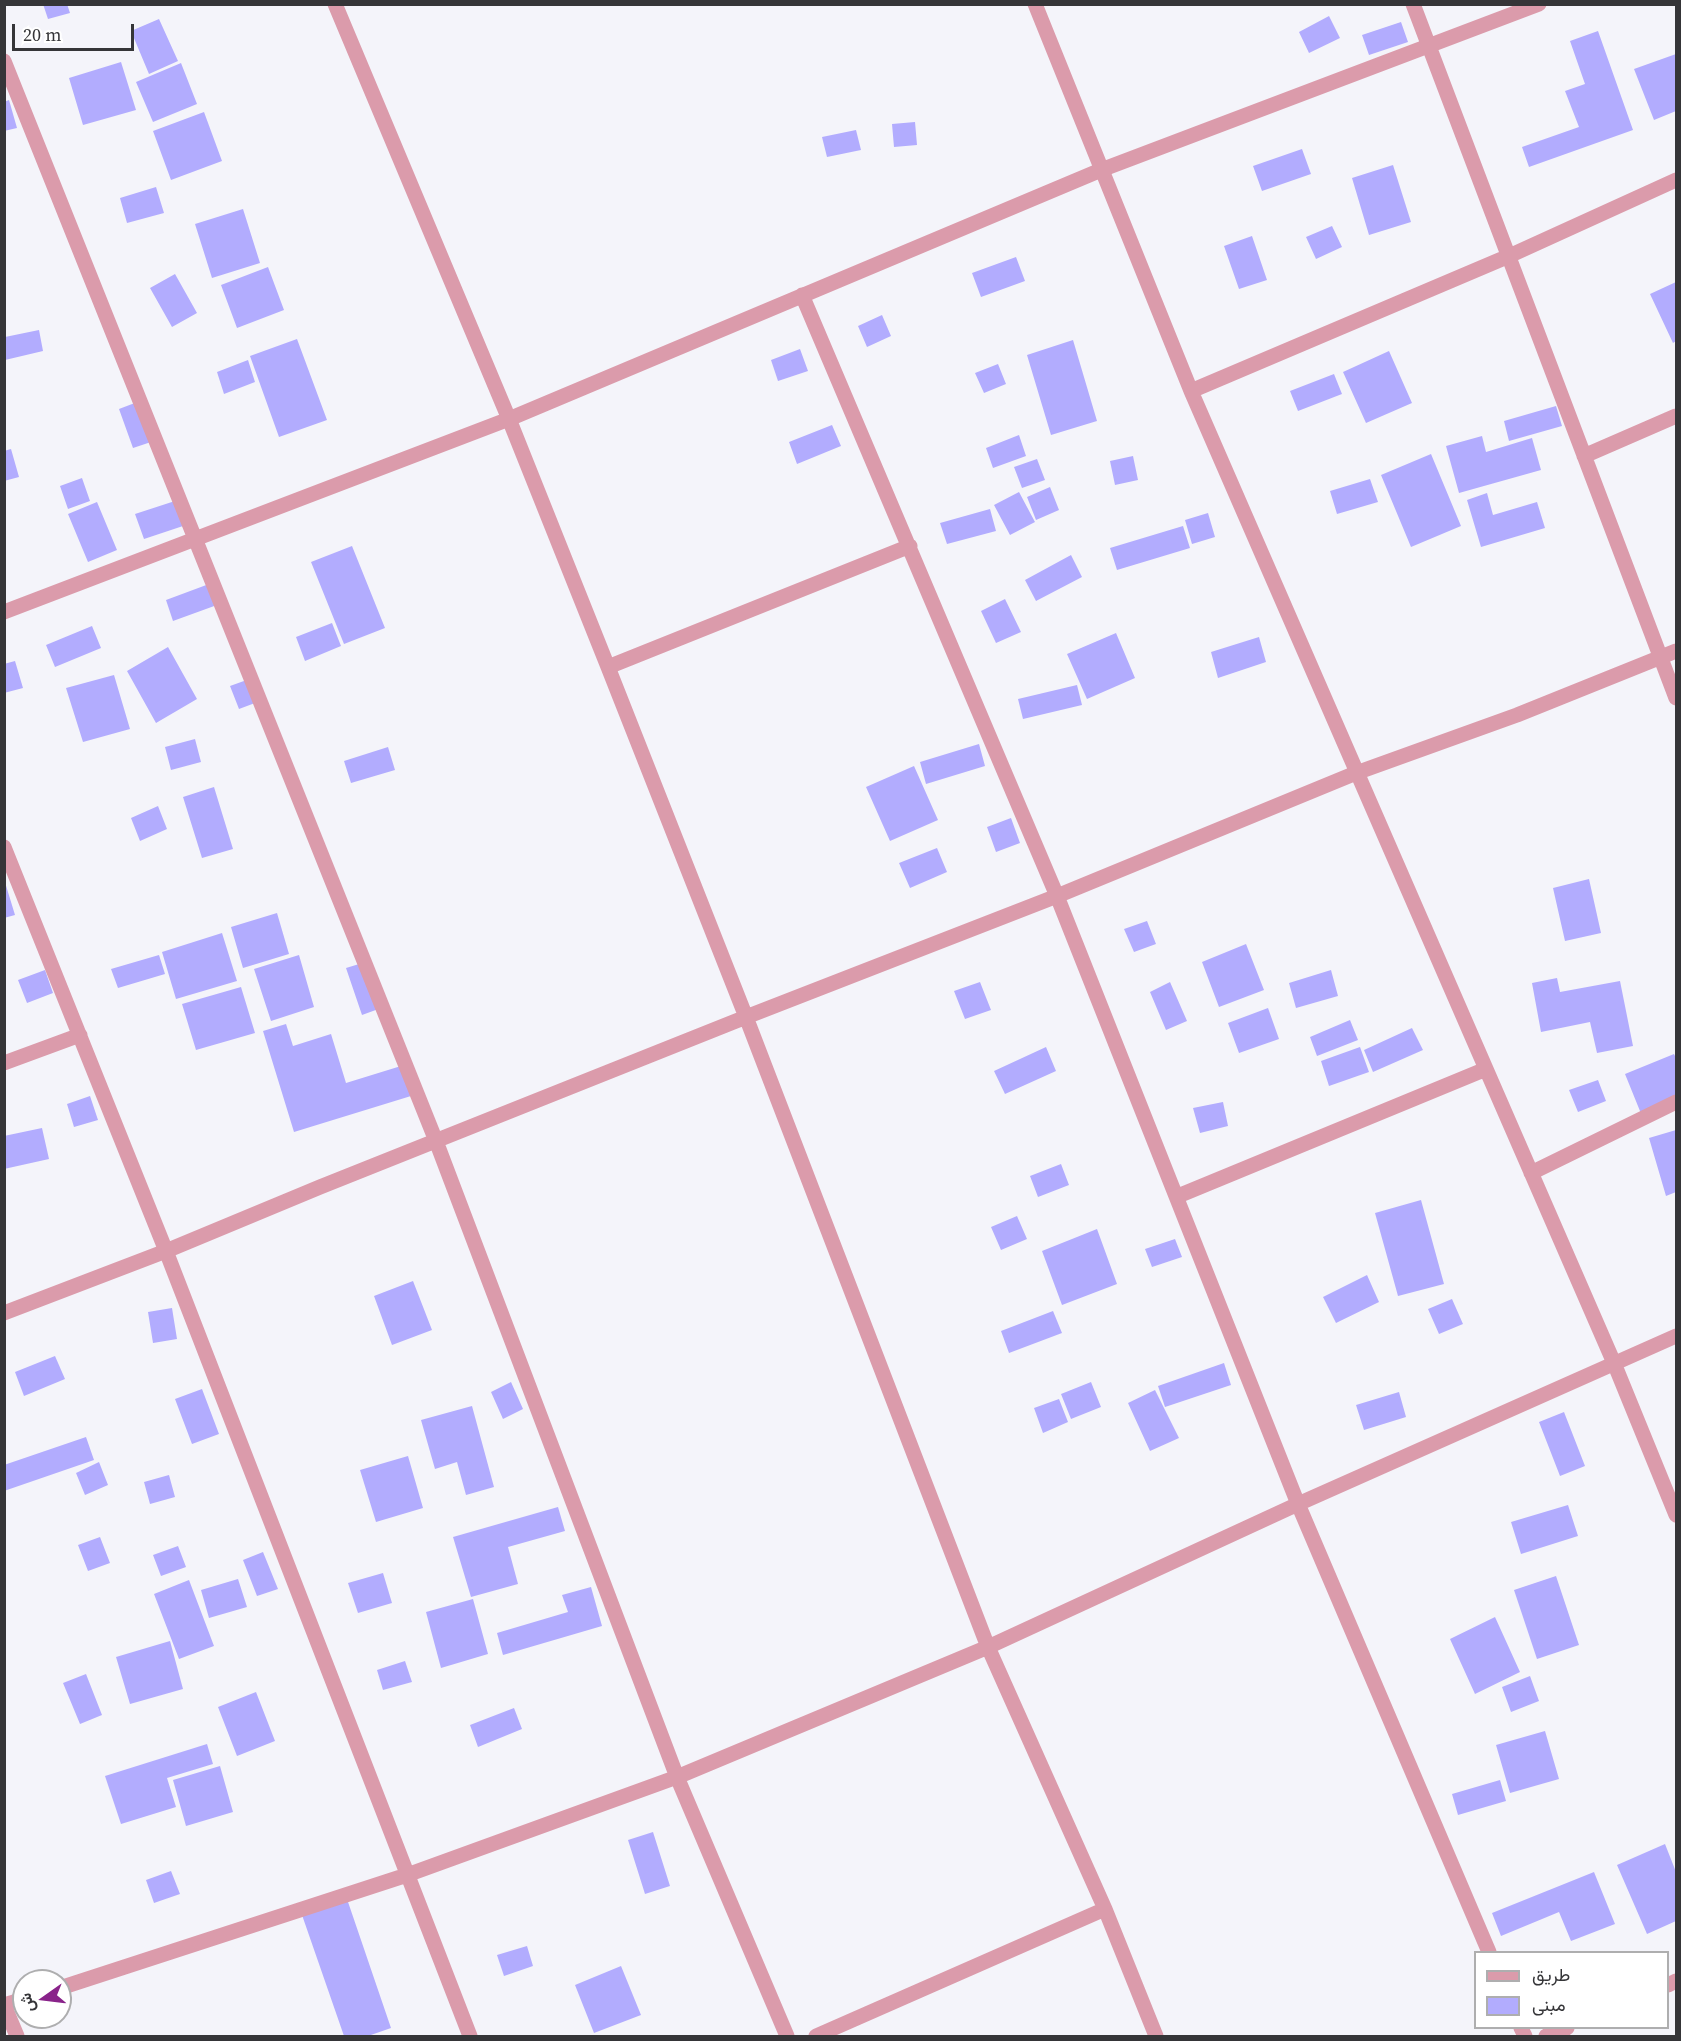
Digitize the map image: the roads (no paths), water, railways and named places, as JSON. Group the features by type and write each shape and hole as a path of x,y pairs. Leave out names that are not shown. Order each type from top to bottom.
{"street":[{"path":"335,4 509,419 608,667 746,1017 988,1647 1105,1910 1156,2037"},
{"path":"1035,4 1191,391 1614,1363 1677,1515"},
{"path":"1413,4 1677,698"},
{"path":"4,612 509,419 1101,170 1539,4"},
{"path":"4,61 436,1141 677,1777 787,2037"},
{"path":"1191,391 1509,256 1677,180"},
{"path":"802,295 1057,896 1178,1196 1298,1504 1488,1951"},
{"path":"1584,456 1677,416"},
{"path":"608,667 910,546"},
{"path":"4,1313 166,1251 746,1017 1057,896 1356,773 1516,715 1677,651"},
{"path":"4,847 166,1251 470,2037"},
{"path":"4,1063 80,1035"},
{"path":"1178,1196 1486,1069"},
{"path":"1531,1173 1677,1102"},
{"path":"72,1984 407,1875 677,1777 988,1647 1298,1504 1677,1336"},
{"path":"816,2037 1105,1910"},
{"path":"4,2005 17,2037"},
{"path":"1546,2037 1565,2029"}]}
